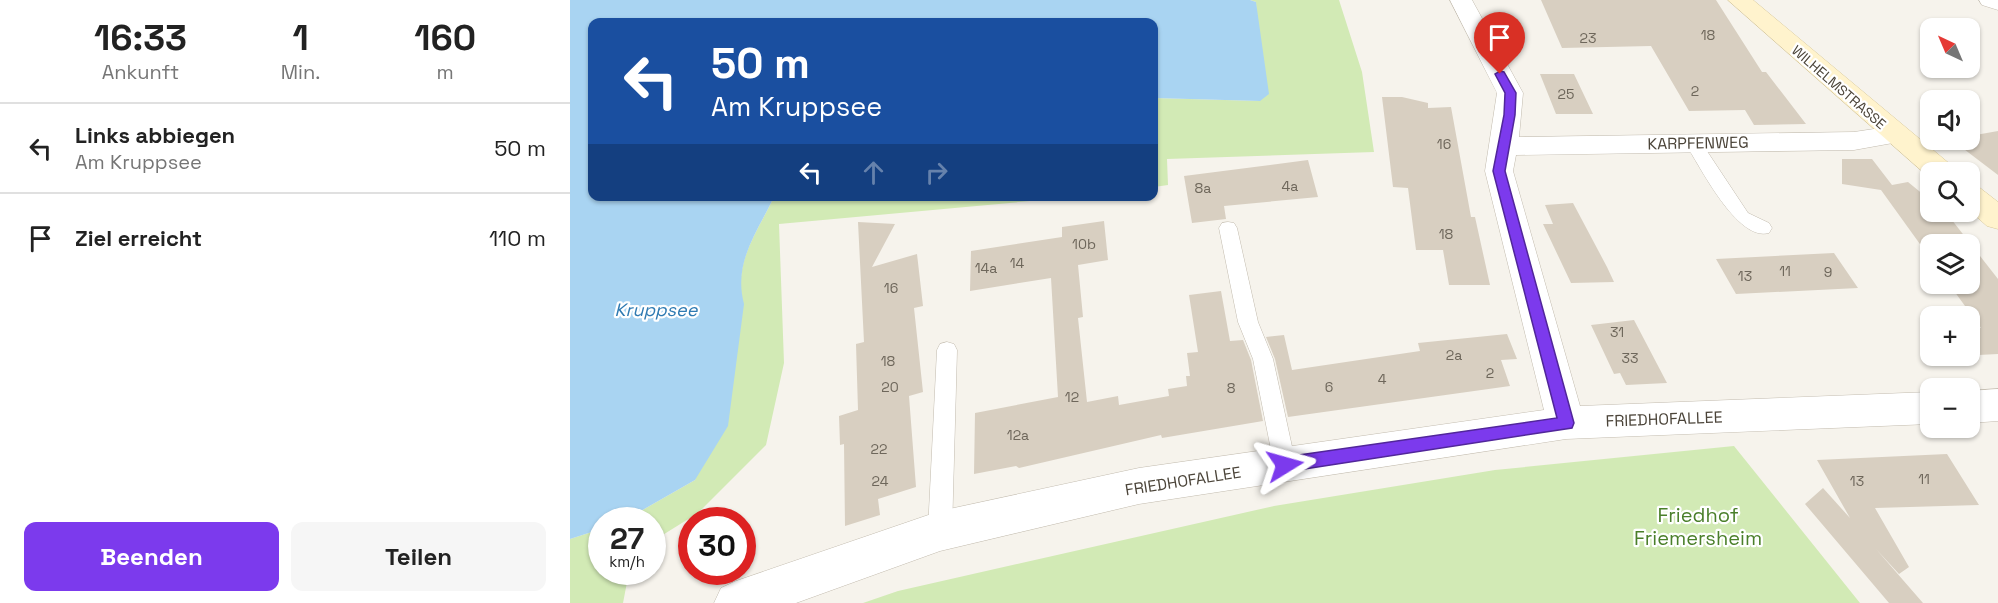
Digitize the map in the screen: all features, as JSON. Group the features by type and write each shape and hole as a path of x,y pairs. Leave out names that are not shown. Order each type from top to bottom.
{"street":[{"path":"1461,0 1510,93 1509,115 1499,171 1566,423"},
{"name":"WILHELMSTRASSE","path":"1739,0 1928,162"},
{"path":"1990,0 1998,3"},
{"name":"KARPFENWEG","path":"1502,146 1854,141 1894,135"},
{"path":"1980,203 1998,218"},
{"path":"1980,406 1998,405"},
{"name":"FRIEDHOFALLEE","path":"736,603 940,531 1139,486 1566,423 1920,408"}],"lane":[{"path":"1693,143 1742,217 1763,228"},
{"path":"1228,228 1248,322 1263,360 1285,465"},
{"path":"940,531 947,350"}],"green space":[{"path":"1250,0 1339,0 1362,72 1374,152 1167,159 1168,185 1158,186 1158,98 1260,101 1256,2"},
{"path":"772,201 1030,201 779,224 784,363 766,445 704,507 678,507 678,525 666,533 666,507 648,507 695,480 743,304 741,275 748,248"},
{"name":"Friedhof Friemersheim","path":"1734,446 1860,603 863,603 898,591 1274,506 1495,470"},
{"path":"588,533 588,585 626,585 623,603 570,603 570,539"}],"water":[{"name":"Kruppsee","path":"570,0 1250,0 1256,2 1269,94 1260,101 1158,98 1158,18 588,18 588,201 772,201 748,248 744,261 741,289 744,304 728,426 695,480 648,507 588,507 588,533 570,539"}],"building":[{"path":"1541,0 1716,0 1762,72 1766,72 1806,124 1754,125 1745,110 1689,111 1651,46 1562,48"},
{"path":"1540,74 1574,74 1593,114 1556,114"},
{"path":"1382,97 1402,97 1428,103 1428,108 1451,107 1471,217 1475,217 1490,285 1449,285 1443,250 1416,250 1408,188 1393,187"},
{"path":"1998,131 1998,175 1965,150 1980,150 1980,134"},
{"path":"1842,159 1872,159 1892,185 1908,182 1920,192 1920,222 1953,222 1963,234 1920,234 1920,244 1881,190 1842,184"},
{"path":"1308,160 1318,197 1224,206 1226,219 1192,223 1184,176"},
{"path":"1573,203 1614,282 1571,283 1543,224 1553,224 1545,205"},
{"path":"1104,221 1108,260 1078,265 1083,317 1078,318 1087,402 1118,396 1119,405 1169,396 1168,389 1187,386 1186,376 1190,376 1187,353 1198,352 1189,295 1221,291 1230,341 1243,340 1251,360 1263,421 1162,438 1161,435 1019,468 1016,466 974,474 975,413 1058,397 1051,278 970,291 971,251 1062,237 1062,227"},
{"path":"858,222 895,224 872,267 917,254 923,306 914,308 923,392 909,396 916,487 878,499 880,515 845,526 844,444 840,445 839,416 858,410 856,344 864,342"},
{"path":"1834,253 1858,288 1736,294 1716,259"},
{"path":"1980,256 1998,279 1998,354 1980,355 1980,306 1965,306 1956,294 1980,294"},
{"path":"1634,320 1667,383 1626,385 1620,373 1614,374 1591,325"},
{"path":"1507,334 1517,359 1501,360 1510,386 1288,417 1275,359 1266,337 1284,335 1292,370 1420,351 1418,343"},
{"path":"1947,454 1979,505 1875,508 1909,567 1899,574 1876,549 1923,603 1889,603 1805,504 1823,488 1850,518 1817,460"}],"route":[{"path":"1285,465 1566,423 1499,171 1509,115 1510,93 1500,74"}]}
